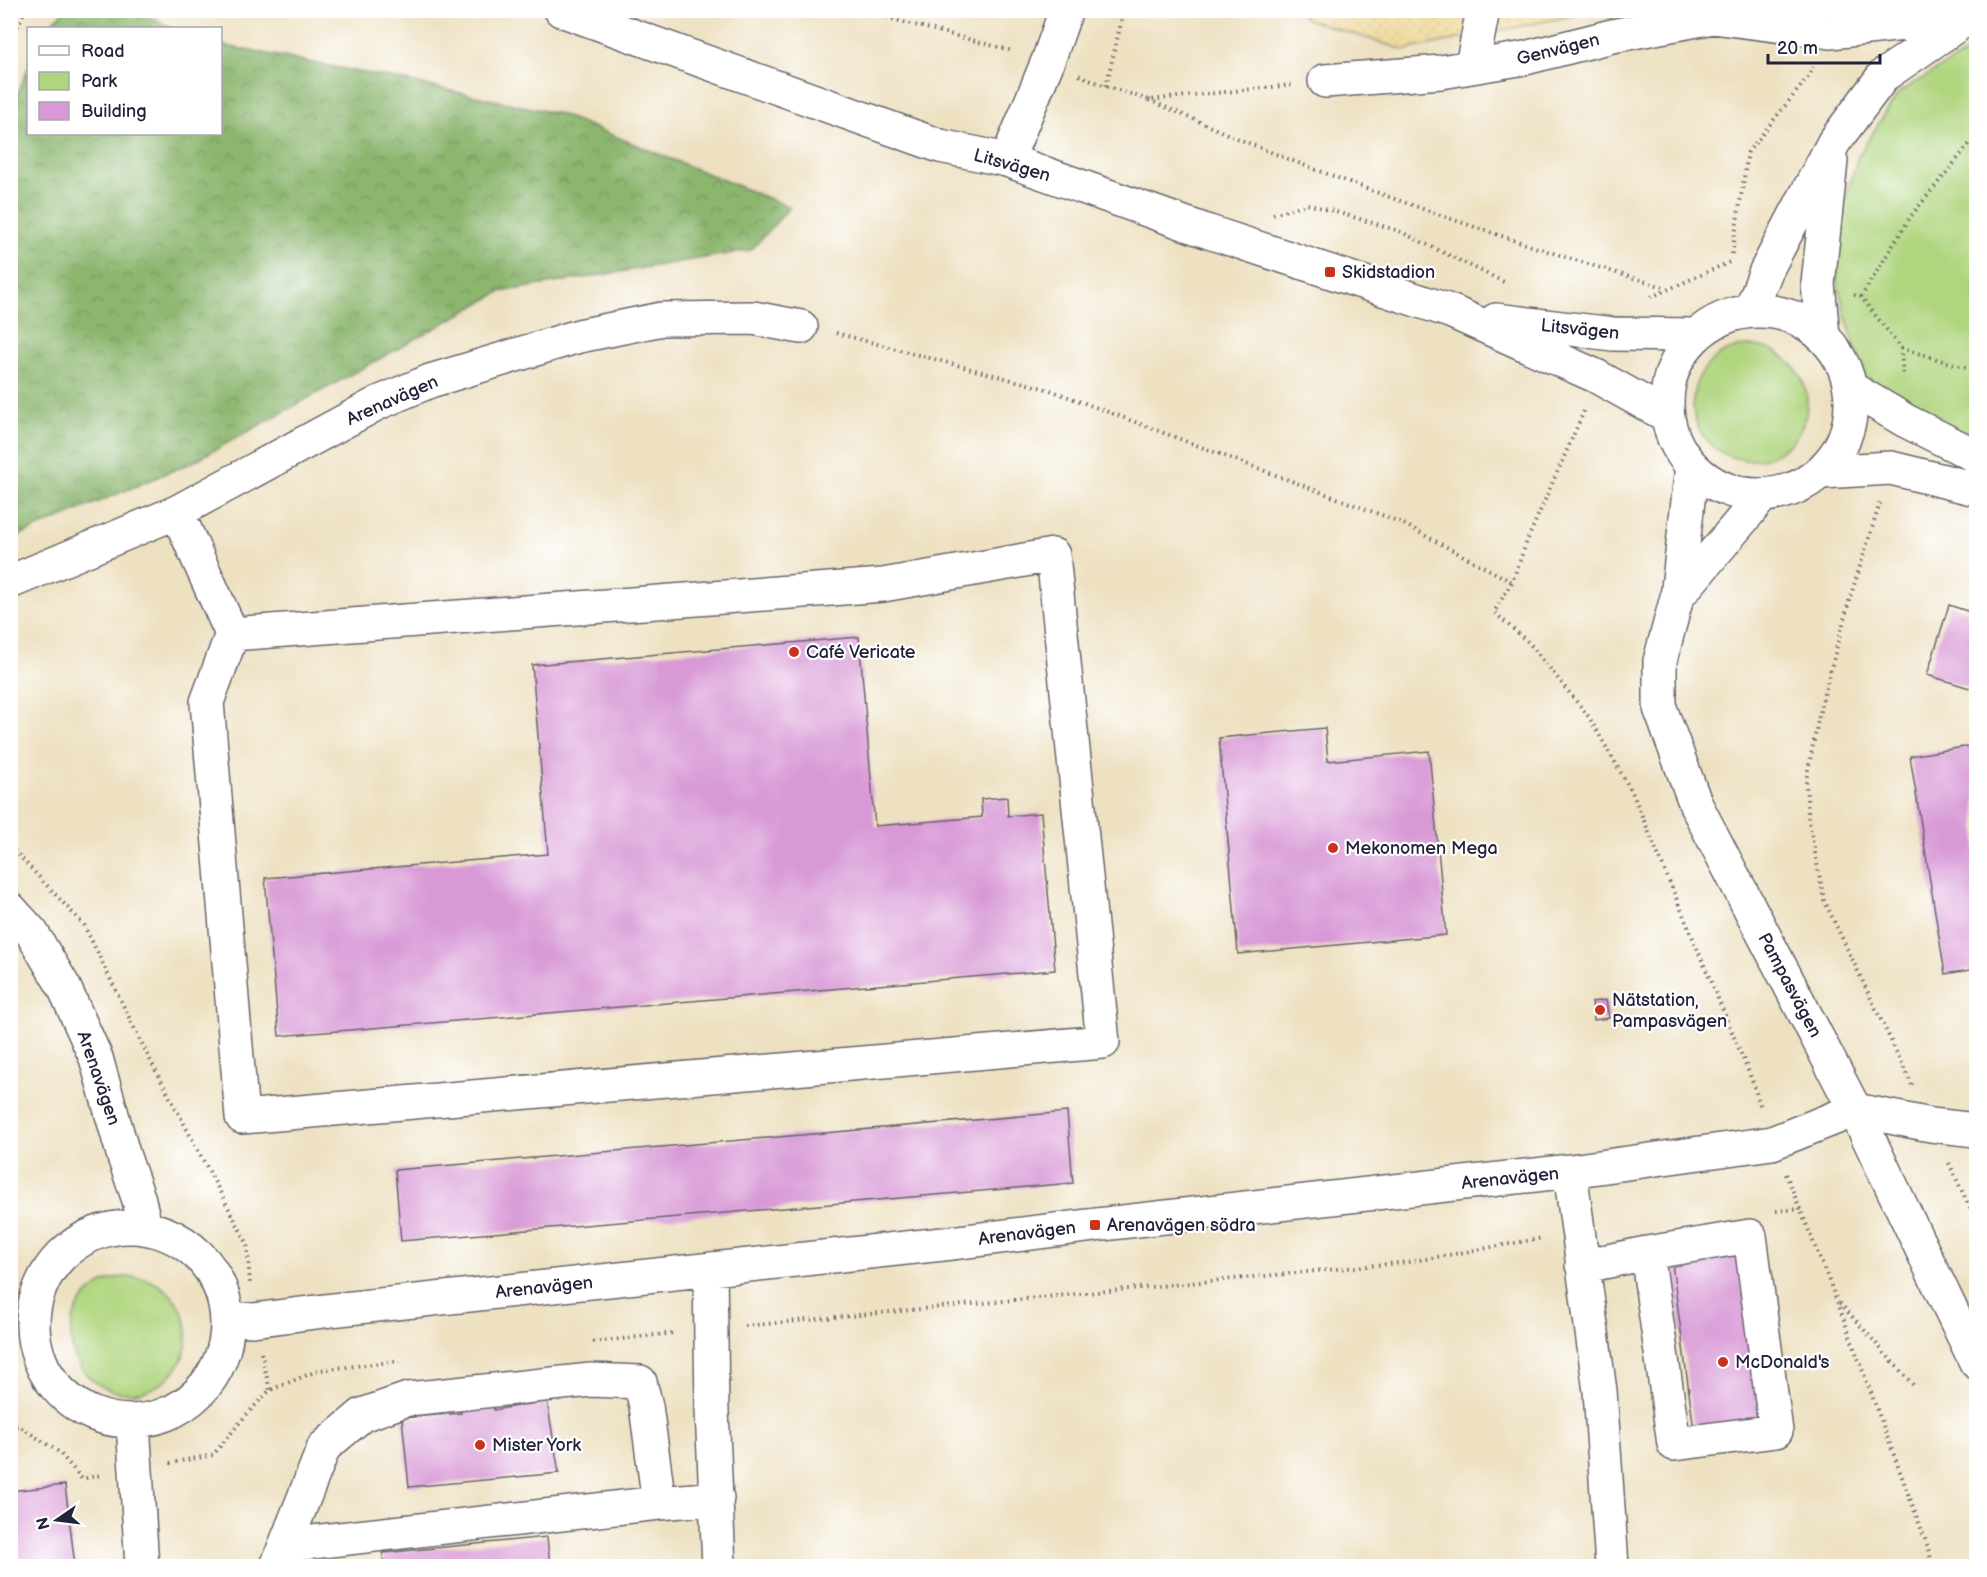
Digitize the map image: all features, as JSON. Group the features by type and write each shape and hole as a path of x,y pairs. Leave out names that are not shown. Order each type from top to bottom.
{"street":[{"name":"Litsvägen","path":"561,10 940,146 1007,160 1209,232 1464,316 1596,376 1666,415"},
{"path":"1007,160 1048,61 1066,10"},
{"path":"1472,66 1483,10"},
{"name":"Genvägen","path":"1325,81 1441,72 1525,58 1612,36 1713,17 1830,32 1973,16"},
{"name":"Genvägen","path":"1752,310 1766,271 1833,142 1884,75 1973,16"},
{"path":"1823,335 1818,284 1833,142"},
{"path":"1752,310 1783,313 1823,335 1843,360 1851,389 1848,430 1836,455 1821,472 1792,490 1763,495 1728,490 1692,466 1674,440 1666,415 1670,377 1676,361 1696,335 1723,317 1752,310"},
{"name":"Litsvägen","path":"1464,316 1613,334 1696,335"},
{"name":"Arenavägen","path":"10,582 177,512 378,403 430,381 579,336 662,319 753,318 801,327"},
{"path":"1851,389 1906,421 1977,456"},
{"name":"Pampasvägen","path":"1692,466 1677,597 1660,661 1660,708 1696,805 1855,1110 1977,1362"},
{"path":"1821,472 1892,468 1977,489"},
{"name":"Pampasvägen","path":"1677,597 1763,495"},
{"path":"177,512 232,634 207,702 242,1118 1104,1042 1053,555 883,585 232,634"},
{"name":"Arenavägen","path":"10,909 32,933 64,987 96,1058 145,1227"},
{"path":"1855,1110 1932,1125 1977,1130"},
{"name":"Arenavägen","path":"241,1319 710,1269 1570,1171 1772,1143 1855,1110"},
{"path":"1570,1171 1600,1391 1612,1566"},
{"path":"145,1227 168,1234 203,1259 241,1319 224,1356 195,1398 166,1416 133,1423 97,1417 72,1404 48,1378 33,1338 36,1298 50,1267 74,1244 111,1228 145,1227"},
{"path":"1582,1265 1589,1265 1647,1253 1750,1236 1776,1431 1674,1444 1647,1253"},
{"path":"710,1269 712,1410 719,1566"},
{"path":"659,1503 646,1406 640,1382 591,1380 408,1399 362,1415 324,1447 281,1556 659,1503 717,1498"},
{"path":"133,1423 142,1566"}],"path":[{"path":"10,43 25,10"},
{"path":"870,10 892,19 1048,61 1106,86 1149,100 1294,162 1444,217 1571,260 1668,288"},
{"path":"1106,86 1124,10"},
{"path":"1731,261 1748,152 1809,76 1830,32"},
{"path":"1149,100 1325,81"},
{"path":"1861,297 1911,216 1977,136"},
{"path":"1263,217 1307,204 1333,211 1399,231 1511,285"},
{"path":"1650,297 1731,261 1766,271"},
{"path":"1818,284 1861,297 1901,348 1906,421"},
{"path":"801,327 850,335 1050,390 1400,522 1512,582"},
{"path":"1901,348 1977,371"},
{"path":"1596,376 1584,411 1527,541 1512,582 1494,612 1530,644 1589,717 1632,792 1752,1080 1772,1143 1837,1300 1929,1550 1932,1566"},
{"path":"1892,468 1849,601 1821,706 1806,780 1808,816 1824,900 1968,1204 1977,1216"},
{"path":"10,846 84,925 146,1052 247,1243 241,1319 270,1390"},
{"path":"1766,1212 1801,1209"},
{"path":"592,1342 1409,1262 1577,1233"},
{"path":"1837,1300 1915,1388"},
{"path":"10,1427 19,1426 59,1452 82,1479 213,1455 270,1390 320,1370 403,1361"}],"green space":[{"path":"65,10 139,11 170,27 47,27"},
{"path":"222,45 560,114 790,207 751,250 500,292 193,462 11,539 11,109 27,70 27,135 222,135"},
{"path":"1976,47 1976,442 1912,418 1865,375 1845,315 1835,271 1838,225 1858,156 1899,92"},
{"path":"1750,346 1772,350 1790,363 1803,381 1807,403 1803,425 1790,443 1772,456 1750,460 1728,456 1710,443 1697,425 1693,403 1697,381 1710,363 1728,350"},
{"path":"129,1277 151,1281 170,1294 183,1313 187,1335 183,1357 170,1376 151,1389 129,1393 107,1389 88,1376 75,1357 71,1335 75,1313 88,1294 107,1281"}],"sand":[{"path":"1297,11 1596,11 1404,50 1309,20"}],"building":[{"path":"1949,605 1976,614 1976,690 1927,675"},
{"path":"859,637 875,826 982,817 981,799 1007,797 1008,816 1041,813 1055,970 279,1036 265,878 548,854 532,665"},
{"name":"Mekonomen Mega","path":"1325,728 1328,761 1429,751 1446,935 1238,954 1219,738"},
{"path":"1976,745 1976,969 1945,974 1910,756"},
{"name":"Nätstation, Pampasvägen","path":"1606,1000 1609,1018 1594,1020 1592,1002"},
{"path":"1067,1112 1073,1183 401,1241 395,1170"},
{"name":"McDonald's","path":"1746,1247 1769,1420 1694,1430 1671,1256"},
{"name":"Mister York","path":"491,1394 494,1410 547,1401 559,1473 409,1487 402,1418 461,1413 459,1399"},
{"path":"65,1485 75,1566 10,1566 10,1491"},
{"path":"547,1537 550,1566 384,1566 383,1553"}],"place":[{"name":"Skidstadion","path":"1330,272"},
{"name":"Café Vericate","path":"794,652"},
{"name":"Mekonomen Mega","path":"1333,848"},
{"name":"Nätstation, Pampasvägen","path":"1600,1010"},
{"name":"Arenavägen södra","path":"1095,1225"},
{"name":"McDonald's","path":"1723,1362"},
{"name":"Mister York","path":"480,1445"}]}
